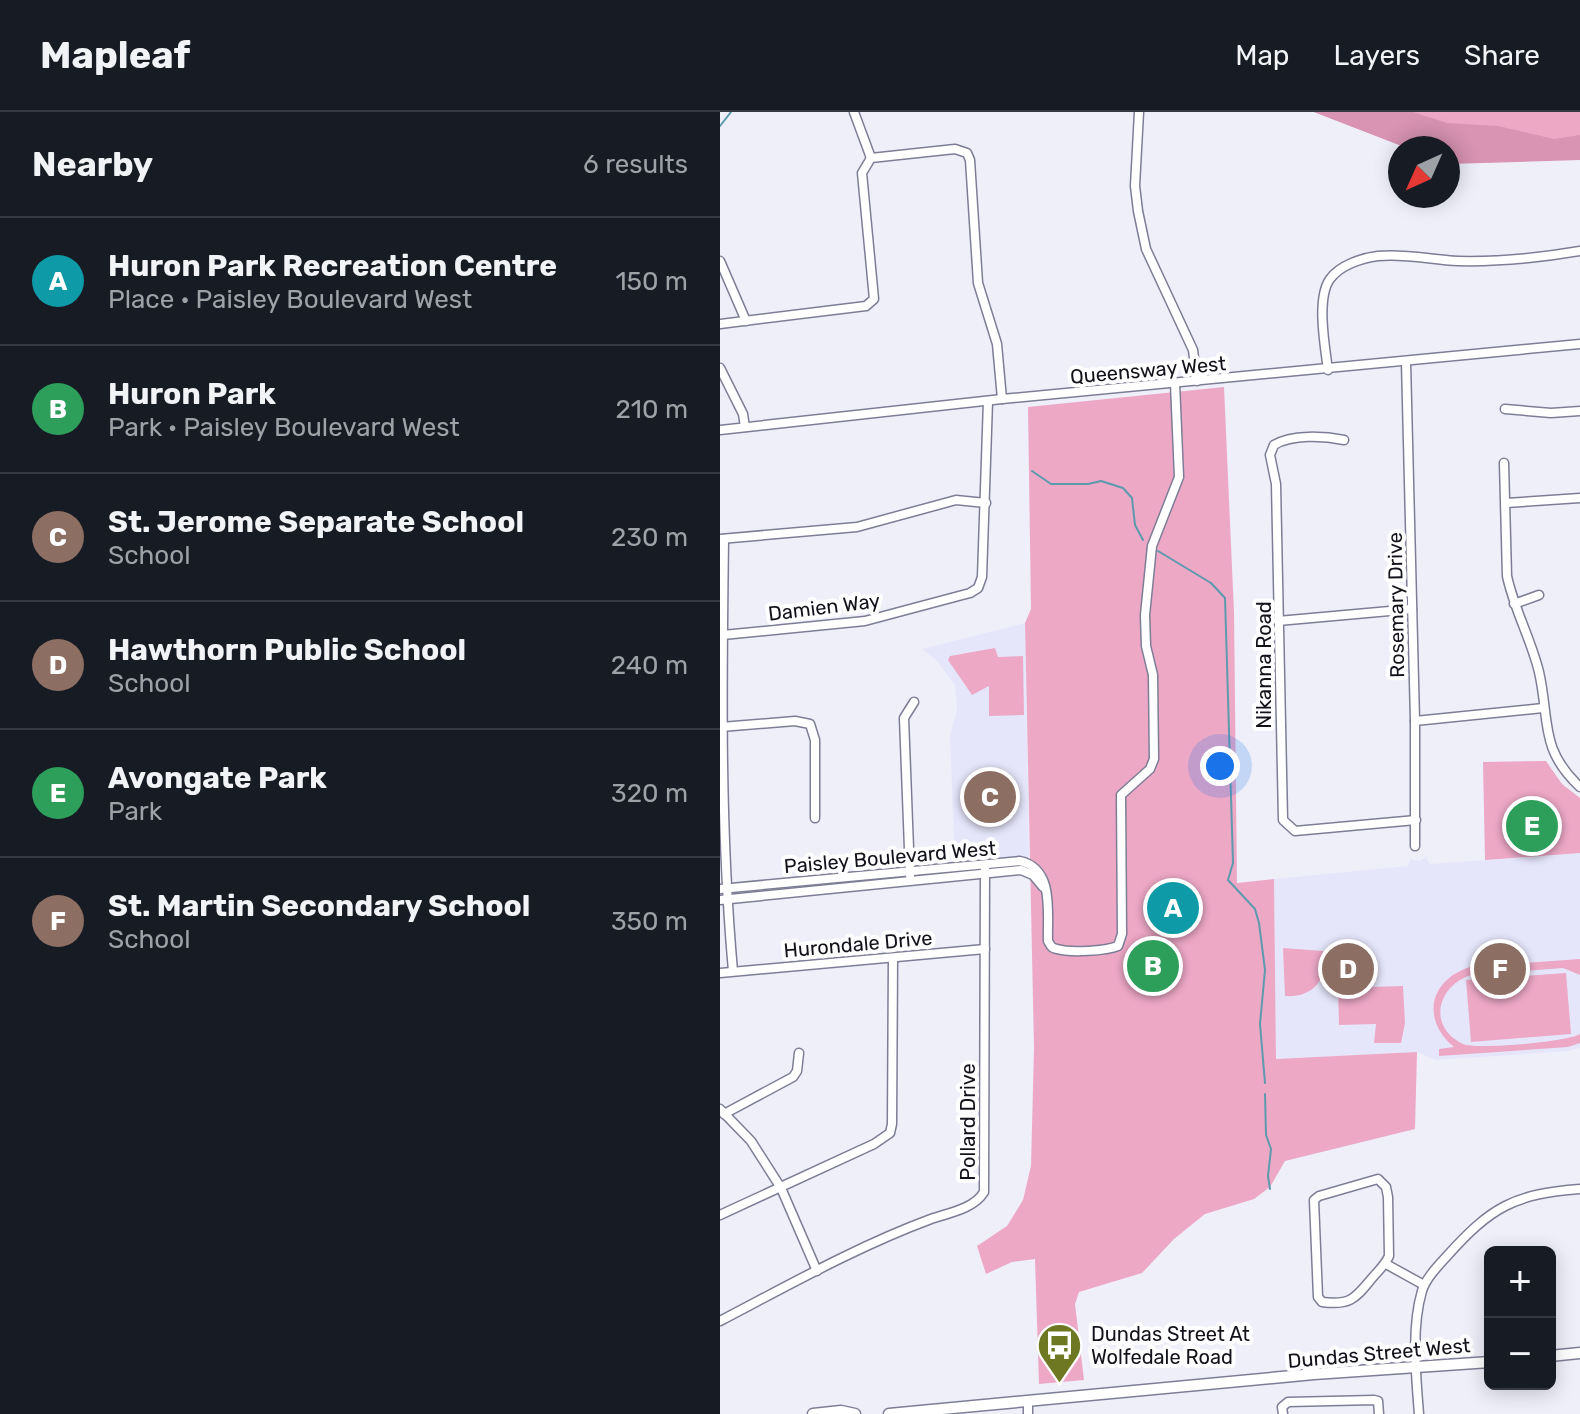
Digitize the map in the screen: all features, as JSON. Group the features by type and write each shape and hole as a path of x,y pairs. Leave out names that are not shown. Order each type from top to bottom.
{"main road":[{"path":"1556,1355 1580,1353"},
{"name":"Dundas Street West","path":"889,1414 1484,1362"},
{"path":"813,1414 841,1411 855,1414"}],"street":[{"path":"854,112 871,158"},
{"path":"1139,112 1135,186 1146,249 1190,340 1197,381"},
{"path":"871,158 955,149 967,153 978,283 997,344 1002,399"},
{"path":"720,324 866,306 874,299 862,173 871,158"},
{"path":"1328,370 1322,304 1324,290 1338,271 1352,263 1378,256 1457,261 1522,260 1580,251"},
{"path":"720,261 746,321"},
{"name":"Queensway West","path":"720,430 1002,399 1580,344"},
{"name":"Rosemary Drive","path":"1406,362 1415,846"},
{"path":"720,368 743,414 745,427"},
{"name":"Paisley Boulevard West","path":"723,899 910,881 1016,861 1029,863 1042,875 1046,891 1048,941 1055,949 1108,950 1120,943 1121,795 1150,769 1154,759 1153,675 1146,646 1145,615 1152,546 1179,477 1175,383"},
{"name":"Damien Way","path":"723,635 865,621 970,593 978,588 982,577 986,503 988,401"},
{"path":"1505,409 1551,413 1580,411"},
{"name":"Nikanna Road","path":"1344,440 1328,437 1281,441 1272,448 1270,455 1276,484 1282,811 1287,825 1295,831 1416,820"},
{"path":"1504,463 1507,576 1538,670 1549,737 1558,763 1580,787"},
{"path":"1506,503 1580,498"},
{"path":"733,971 723,899 722,539 857,527 956,500 986,503"},
{"path":"1514,604 1539,595"},
{"path":"1278,621 1412,609"},
{"path":"910,881 904,718 914,702"},
{"path":"1415,721 1543,708"},
{"path":"721,727 795,721 806,721 813,727 815,818"},
{"name":"Paisley Boulevard West","path":"723,889 910,871 985,869"},
{"name":"Pollard Drive","path":"720,1321 918,1224 978,1202 984,1192 985,869"},
{"name":"Hurondale Drive","path":"720,973 985,949"},
{"path":"720,1215 874,1144 890,1133 893,958"},
{"path":"799,1053 797,1071 793,1077 722,1111 751,1141 781,1188 817,1271"},
{"path":"1378,1179 1383,1182 1389,1221 1389,1256 1386,1264 1360,1295 1331,1303 1322,1302 1318,1297 1314,1200 1378,1179"},
{"path":"1419,1414 1417,1317 1424,1285 1472,1228 1491,1213 1520,1198 1580,1189"},
{"path":"1386,1264 1424,1285"},
{"path":"1283,1414 1282,1407 1288,1402 1374,1400 1378,1401 1379,1414"},
{"path":"1028,1401 1028,1414"}],"shaded area":[{"path":"1314,112 1580,112 1580,151 1460,163 1460,136 1388,136 1388,141"},
{"path":"1314,112 1413,112 1447,123 1498,126 1554,139 1580,135 1580,160 1460,164 1460,136 1388,136 1388,141"},
{"path":"1224,387 1234,612 1237,883 1274,879 1276,1059 1417,1052 1415,1129 1285,1161 1270,1187 1254,1199 1205,1214 1174,1239 1142,1273 1079,1292 1075,1304 1084,1380 1039,1384 1035,1259 1012,1262 986,1274 977,1246 1007,1226 1023,1200 1031,1166 1034,1048 1025,623 1031,609 1028,407"},
{"path":"1025,623 1029,859 955,866 950,736 957,709 955,685 936,660 922,649"},
{"path":"995,648 998,657 1023,656 1024,715 989,716 989,686 972,695 948,660 950,656"},
{"path":"1546,761 1562,784 1580,798 1580,853 1485,860 1483,762"},
{"path":"1580,853 1580,1048 1436,1060 1417,1052 1276,1059 1274,879 1408,866 1410,859 1419,861 1426,857 1430,864"},
{"path":"1283,948 1323,951 1324,970 1321,978 1304,994 1285,996"},
{"path":"1580,959 1580,975 1563,968 1471,975 1459,980 1444,997 1441,1018 1444,1028 1452,1037 1471,1046 1541,1042 1580,1034 1580,1043 1568,1047 1439,1056 1439,1049 1454,1047 1437,1025 1434,1002 1438,991 1456,973 1470,967"},
{"path":"1566,973 1571,1034 1471,1042 1466,980"},
{"path":"1403,986 1405,1023 1401,1043 1374,1043 1376,1024 1339,1025 1338,988"}],"waterway":[{"path":"720,126 731,112"},
{"path":"1032,471 1051,484 1101,481 1123,488 1132,498 1135,525 1143,540"},
{"path":"1158,551 1211,583 1225,598 1233,863 1228,880 1255,909 1259,923 1265,970 1260,1024 1265,1083"},
{"path":"1265,1094 1266,1135 1271,1149 1270,1189"}],"place":[{"name":"St. Jerome Separate School","path":"990,797"},
{"name":"Avongate Park","path":"1532,826"},
{"name":"Huron Park Recreation Centre","path":"1173,908"},
{"name":"Huron Park","path":"1153,966"},
{"name":"Hawthorn Public School","path":"1348,969"},
{"name":"St. Martin Secondary School","path":"1500,969"},
{"name":"Dundas Street At Wolfedale Road","path":"1060,1384"}]}
